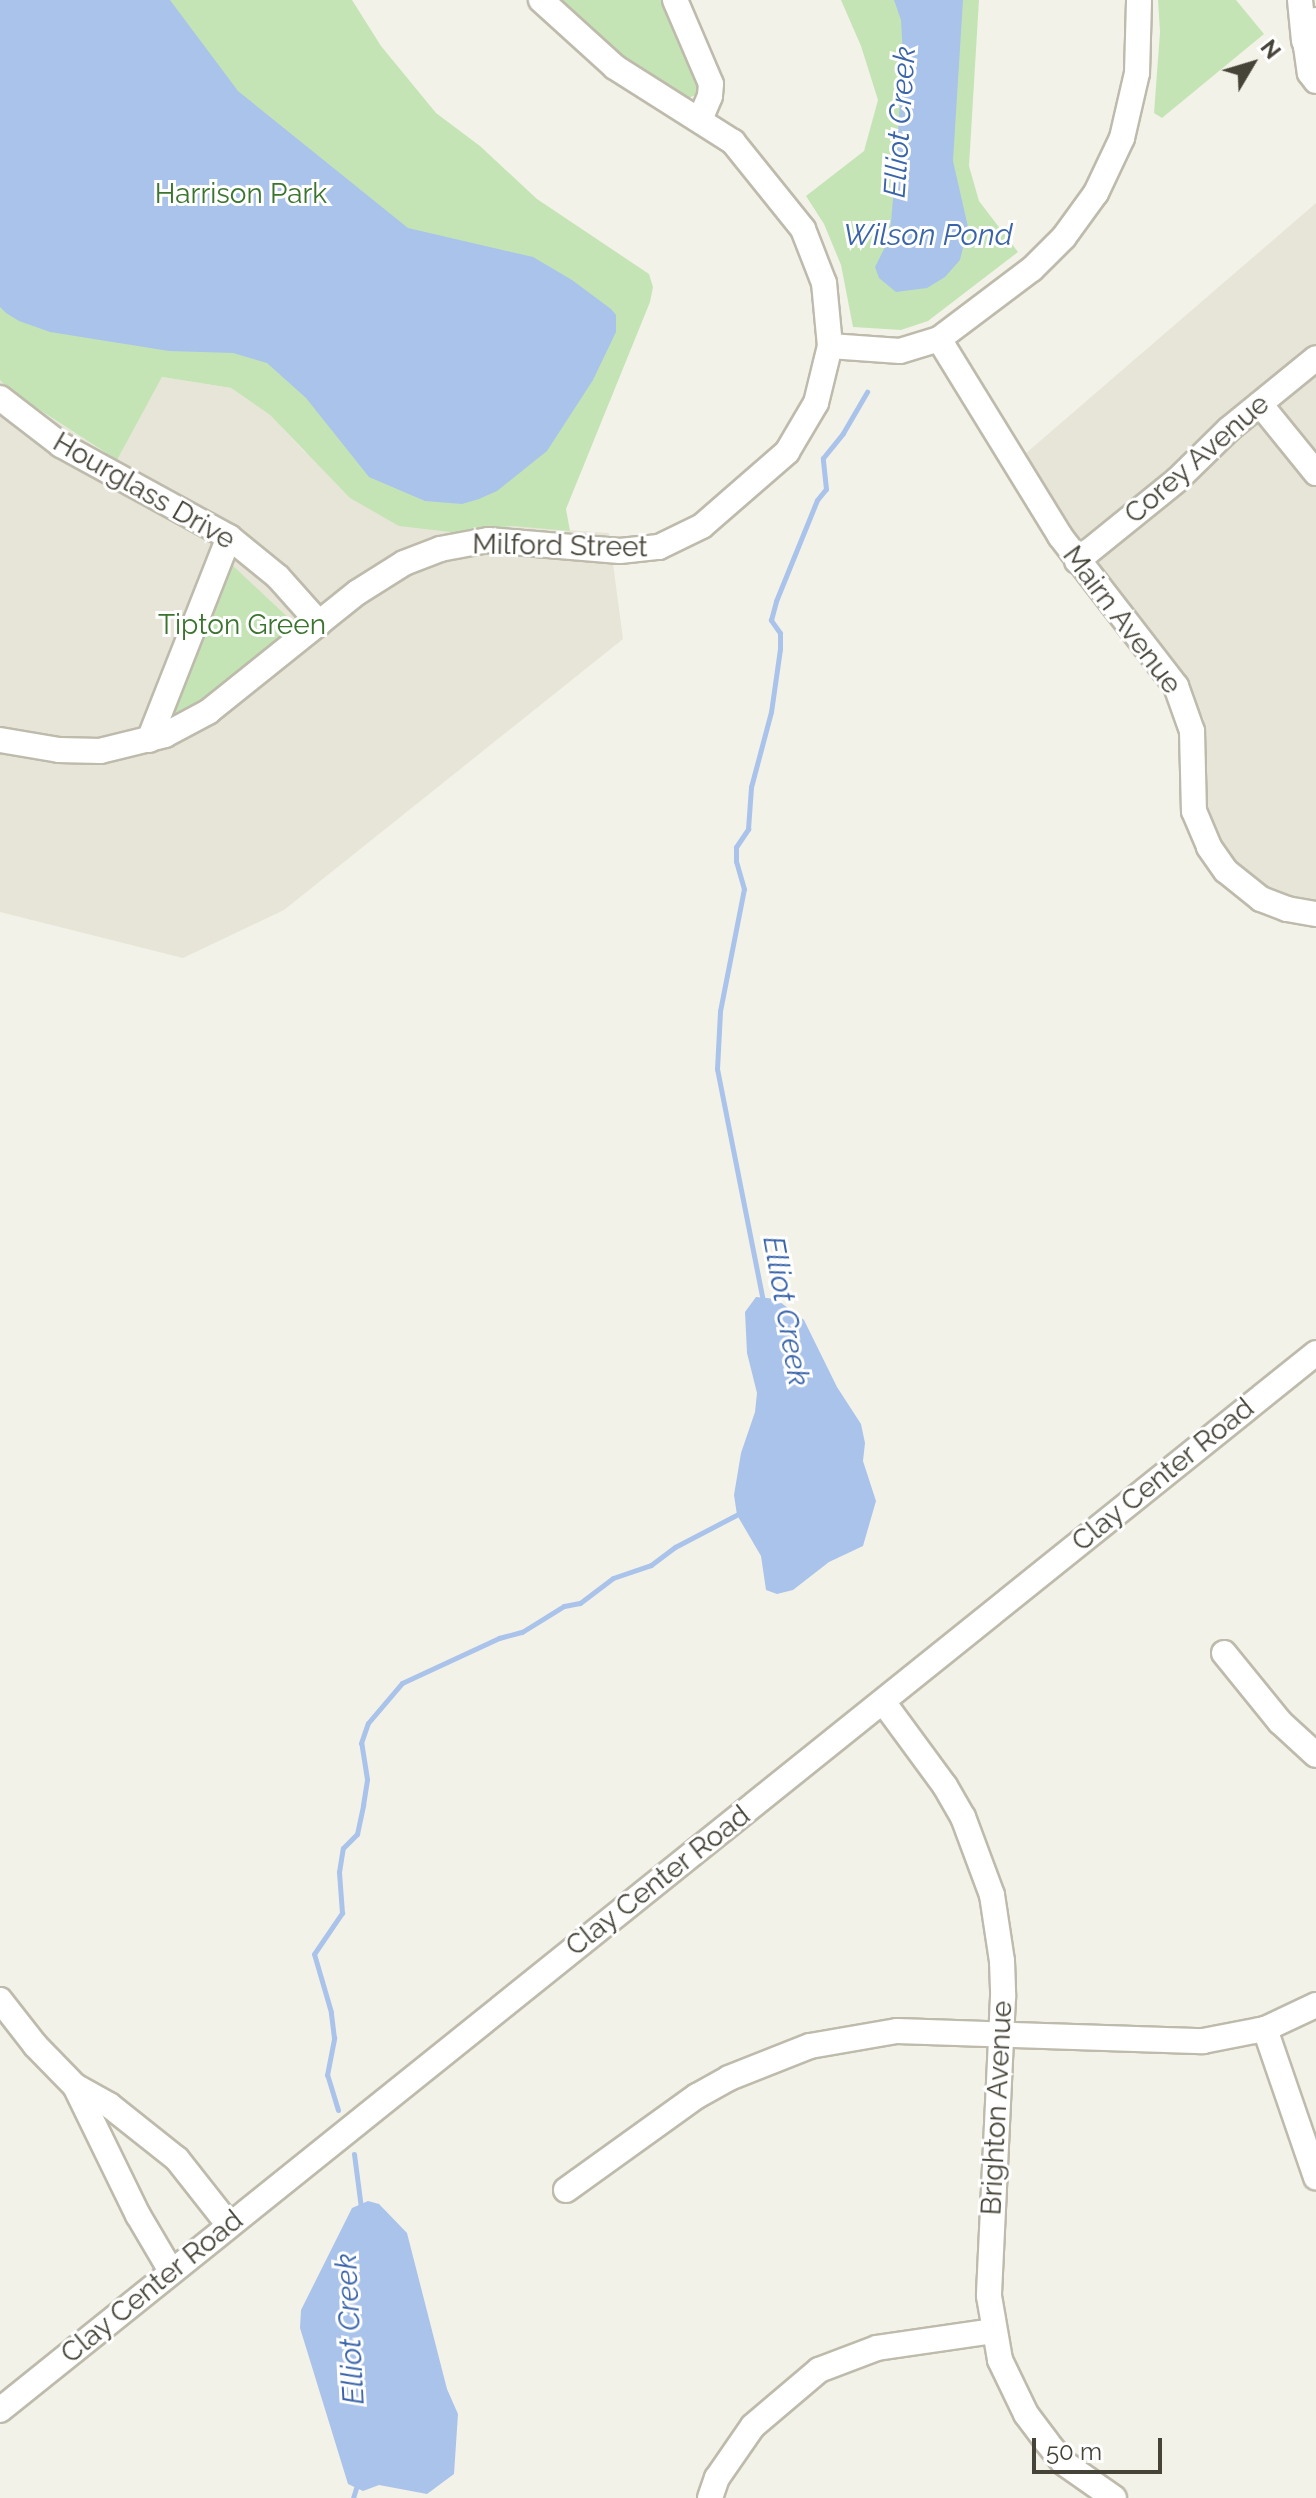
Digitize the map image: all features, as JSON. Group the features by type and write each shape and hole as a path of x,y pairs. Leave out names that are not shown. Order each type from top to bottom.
{"street":[{"name":"Milford Street","path":"0,740 80,751 120,748 149,740 182,727 208,712 389,571 440,549 503,540 635,551 659,547 690,534 763,476 787,452 816,403 830,346 826,291 803,229 745,153 700,119 615,67 541,0"},
{"path":"675,0 711,84 710,96 700,119"},
{"path":"830,346 900,351 939,339 1040,261 1064,237 1096,193 1122,138 1134,95 1139,52 1139,0"},
{"path":"1300,0 1306,56 1316,81"},
{"path":"1306,56 1308,36 1316,20"},
{"name":"Mairn Avenue","path":"939,339 1077,561 1176,686 1192,731 1191,783 1197,823 1217,859 1238,882 1261,899 1287,909 1316,914"},
{"name":"Corey Avenue","path":"1077,561 1177,480 1316,358"},
{"name":"Hourglass Drive","path":"0,398 61,445 229,537 278,577 319,623"},
{"path":"1260,404 1316,473"},
{"path":"149,740 229,537"},
{"name":"Clay Center Road","path":"0,2410 1316,1353"},
{"path":"1224,1653 1280,1722 1316,1755"},
{"name":"Brighton Avenue","path":"884,1703 945,1786 983,1865 1002,1961 990,2251 993,2331 1010,2383 1032,2423 1064,2463 1114,2498"},
{"path":"0,2000 35,2045 75,2086 109,2105 177,2159 229,2225"},
{"path":"566,2190 697,2096 784,2055 823,2043 897,2031 1175,2043 1265,2029 1316,2005"},
{"path":"1265,2029 1316,2177"},
{"path":"75,2086 138,2215 171,2271"},
{"path":"710,2498 731,2455 753,2426 819,2370 877,2348 993,2331"}],"shaded area":[{"path":"1316,203 1316,905 1264,893 1232,861 1201,807 1204,719 1188,688 1072,533 1025,454"},
{"path":"162,377 231,388 270,415 305,452 459,533 511,526 609,533 623,639 284,910 183,958 0,912 0,380 9,390 116,460"}],"green space":[{"name":"Harrison Park","path":"0,0 352,0 381,46 436,113 480,146 537,199 649,274 653,287 650,302 566,509 570,531 511,526 459,533 399,526 350,498 270,415 231,388 162,377 117,460 9,390 0,380"},
{"path":"557,0 663,0 698,78 698,94 686,99 636,68"},
{"path":"841,0 979,0 969,166 979,201 1018,252 928,321 901,330 853,327 841,265 824,224 806,196 864,151 878,100 861,46"},
{"path":"1158,0 1236,0 1264,34 1162,118 1154,113 1160,32"},
{"name":"Tipton Green","path":"231,564 294,623 291,631 199,704 178,717 172,716 168,712 223,573"}],"water":[{"name":"Harrison Park","path":"0,0 170,0 238,91 408,228 533,257 572,280 611,309 616,315 616,332 593,380 547,451 497,491 479,499 462,504 425,501 369,477 306,398 267,363 233,353 169,351 50,332 6,313 0,307"},
{"name":"Wilson Pond","path":"894,0 963,0 953,161 968,227 960,260 945,277 927,288 896,292 879,278 875,267 885,247 891,223 896,161 903,58 901,20"},
{"path":"756,1297 776,1299 804,1320 837,1387 861,1424 865,1443 863,1461 876,1501 863,1546 829,1562 793,1590 777,1594 766,1590 761,1556 737,1515 734,1495 741,1453 755,1412 757,1393 747,1353 745,1312"},
{"path":"368,2201 379,2204 407,2233 447,2389 458,2414 454,2474 427,2494 379,2485 363,2491 348,2484 300,2328 301,2310 352,2208"}],"waterway":[{"name":"Elliot Creek","path":"763,1301 717,1069 720,1011 744,889 736,861 736,847 748,829 751,787 771,712 780,649 780,633 771,620 776,601 817,500 826,489 823,458 843,433 867,392"},
{"name":"Elliot Creek","path":"338,2110 327,2075 334,2038 331,2012 314,1954 342,1913 339,1872 343,1848 357,1834 363,1805 367,1779 361,1743 368,1723 402,1683 499,1638 522,1632 564,1606 580,1603 613,1578 651,1565 675,1547 740,1513"},
{"name":"Elliot Creek","path":"354,2154 361,2208"},
{"name":"Elliot Creek","path":"353,2498 357,2485"}]}
